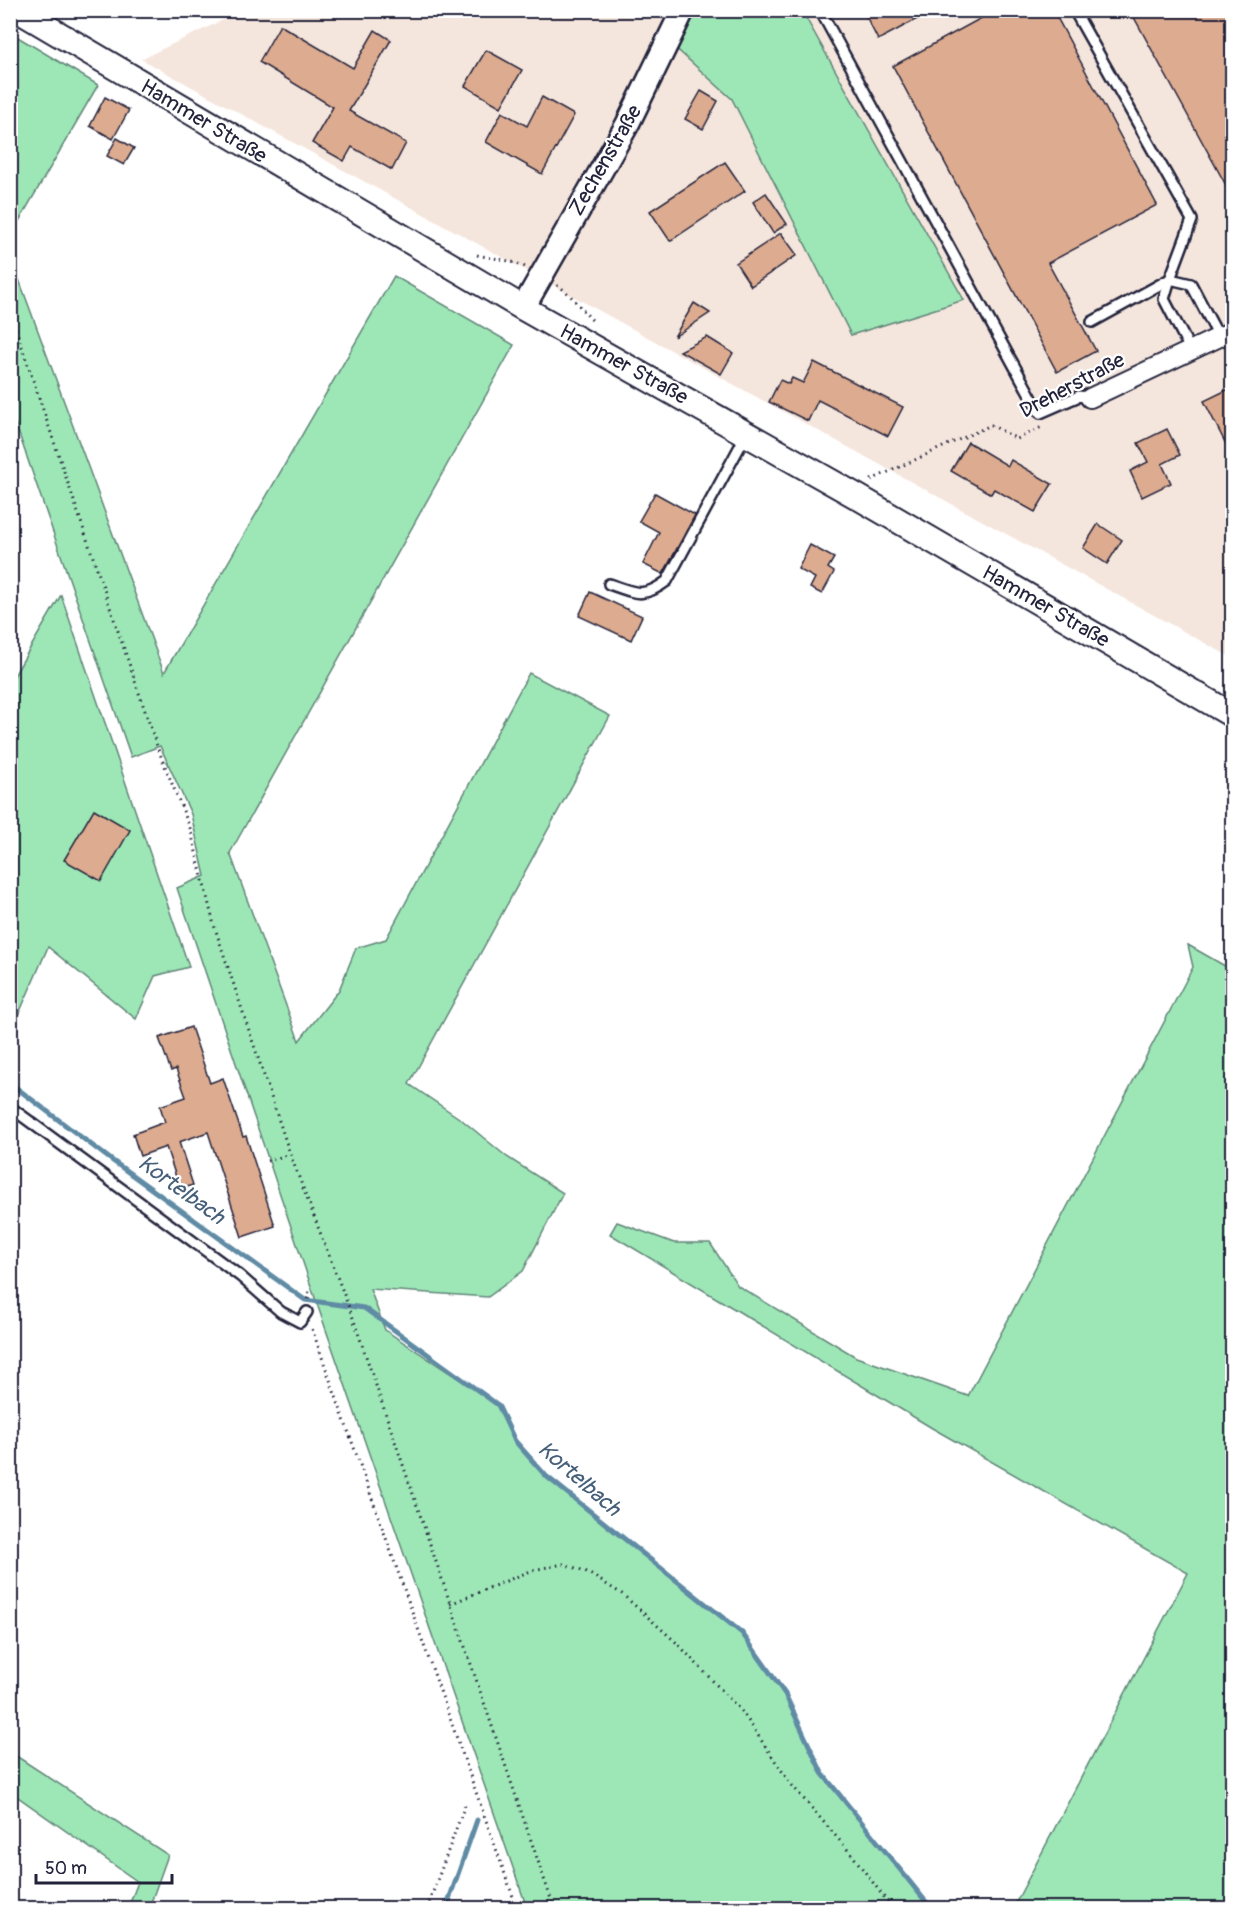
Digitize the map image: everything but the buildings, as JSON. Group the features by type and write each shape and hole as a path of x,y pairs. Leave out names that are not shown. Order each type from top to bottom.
{"main road":[{"name":"Hammer Straße","path":"18,10 523,308 747,434 1233,715"}],"street":[{"name":"Zechenstraße","path":"523,308 627,125 683,10"},
{"name":"Dreherstraße","path":"1090,398 1226,334"}],"lane":[{"path":"820,10 1040,414 1079,396 1090,398"},
{"path":"1074,10 1192,220 1164,299 1191,351"},
{"path":"1092,322 1170,279 1191,284 1226,334"},
{"path":"609,584 638,594 656,589 667,581 747,434"},
{"path":"10,1107 240,1276 280,1312 300,1322 307,1312"}],"path":[{"path":"10,312 158,748 190,828 214,926 290,1154 353,1318 554,1908"},
{"name":"Dreherstraße","path":"867,482 991,425 1017,439 1047,425"},
{"path":"267,1161 290,1154"},
{"path":"307,1312 517,1908"},
{"path":"450,1604 533,1570 563,1564 585,1571 622,1594 677,1643 744,1713 790,1783 853,1856 892,1908"},
{"path":"427,1908 465,1805"}],"shaded area":[{"path":"244,10 1232,11 1232,658 141,59"}],"green space":[{"path":"683,11 802,11 964,300 851,335 732,99 669,42"},
{"path":"11,33 98,85 11,235"},
{"path":"10,255 164,673 394,276 514,345 230,853 299,1041 339,990 356,948 386,939 529,673 610,716 409,1084 462,1120 507,1157 563,1193 523,1271 488,1297 370,1289 385,1330 498,1405 515,1441 546,1476 742,1633 785,1694 822,1773 931,1908 527,1908 316,1301 177,888 205,876 191,814 160,746 131,757 11,411"},
{"path":"61,595 189,967 155,976 136,1019 48,947 11,1032 11,681"},
{"path":"1188,945 1232,970 1232,1908 1013,1908 1188,1573 932,1428 610,1234 617,1222 674,1243 710,1243 738,1286 856,1357 968,1396 1193,967"},
{"path":"10,1752 168,1855 149,1908 128,1908 138,1882 11,1792"}],"waterway":[{"name":"Kortelbach","path":"10,1083 110,1159 305,1300 364,1308 498,1405 515,1441 546,1476 742,1633 785,1694 822,1773 931,1908"},
{"path":"446,1908 477,1820"}]}
